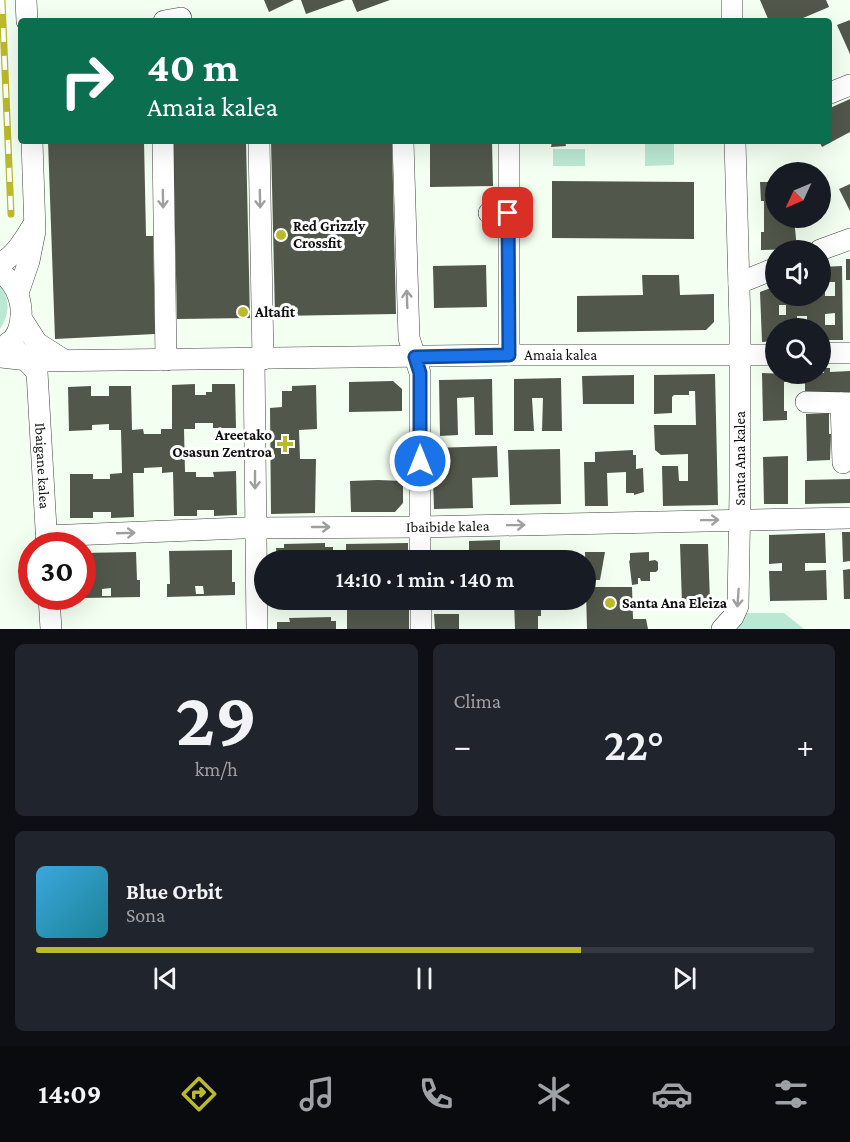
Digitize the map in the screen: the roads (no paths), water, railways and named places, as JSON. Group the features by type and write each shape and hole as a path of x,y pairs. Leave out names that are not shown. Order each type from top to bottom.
{"street":[{"path":"26,0 27,18"},
{"path":"732,0 732,18"},
{"path":"832,92 850,85"},
{"path":"18,293 29,261 35,231 32,144"},
{"path":"163,144 166,360"},
{"path":"257,629 255,528 259,359 259,144"},
{"path":"403,144 409,338 420,373 420,550"},
{"path":"509,144 498,213 509,355"},
{"name":"Santa Ana kalea","path":"722,629 733,617 738,606 739,283 735,144"},
{"path":"0,264 23,243 35,215"},
{"path":"831,246 850,239"},
{"path":"0,272 12,283 21,305 21,318 16,334 3,351"},
{"path":"739,283 765,272"},
{"path":"3,351 38,386 50,369 65,361 37,343 21,318"},
{"path":"3,351 27,360"},
{"path":"831,353 850,353"},
{"name":"Amaia kalea","path":"27,360 765,355"},
{"name":"Ibaigane kalea","path":"27,360 37,372 46,532"},
{"path":"806,402 846,403 843,463"},
{"name":"Ibaibide kalea","path":"96,538 255,528 850,518"},
{"path":"50,610 51,629"},
{"path":"421,610 421,629"}],"railway":[{"path":"2,0 11,214"}],"place":[{"name":"Red Grizzly Crossfit","path":"281,235"},
{"name":"Altafit","path":"243,312"},
{"name":"Areetako Osasun Zentroa","path":"285,444"},
{"name":"Santa Ana Eleiza","path":"610,603"}]}
